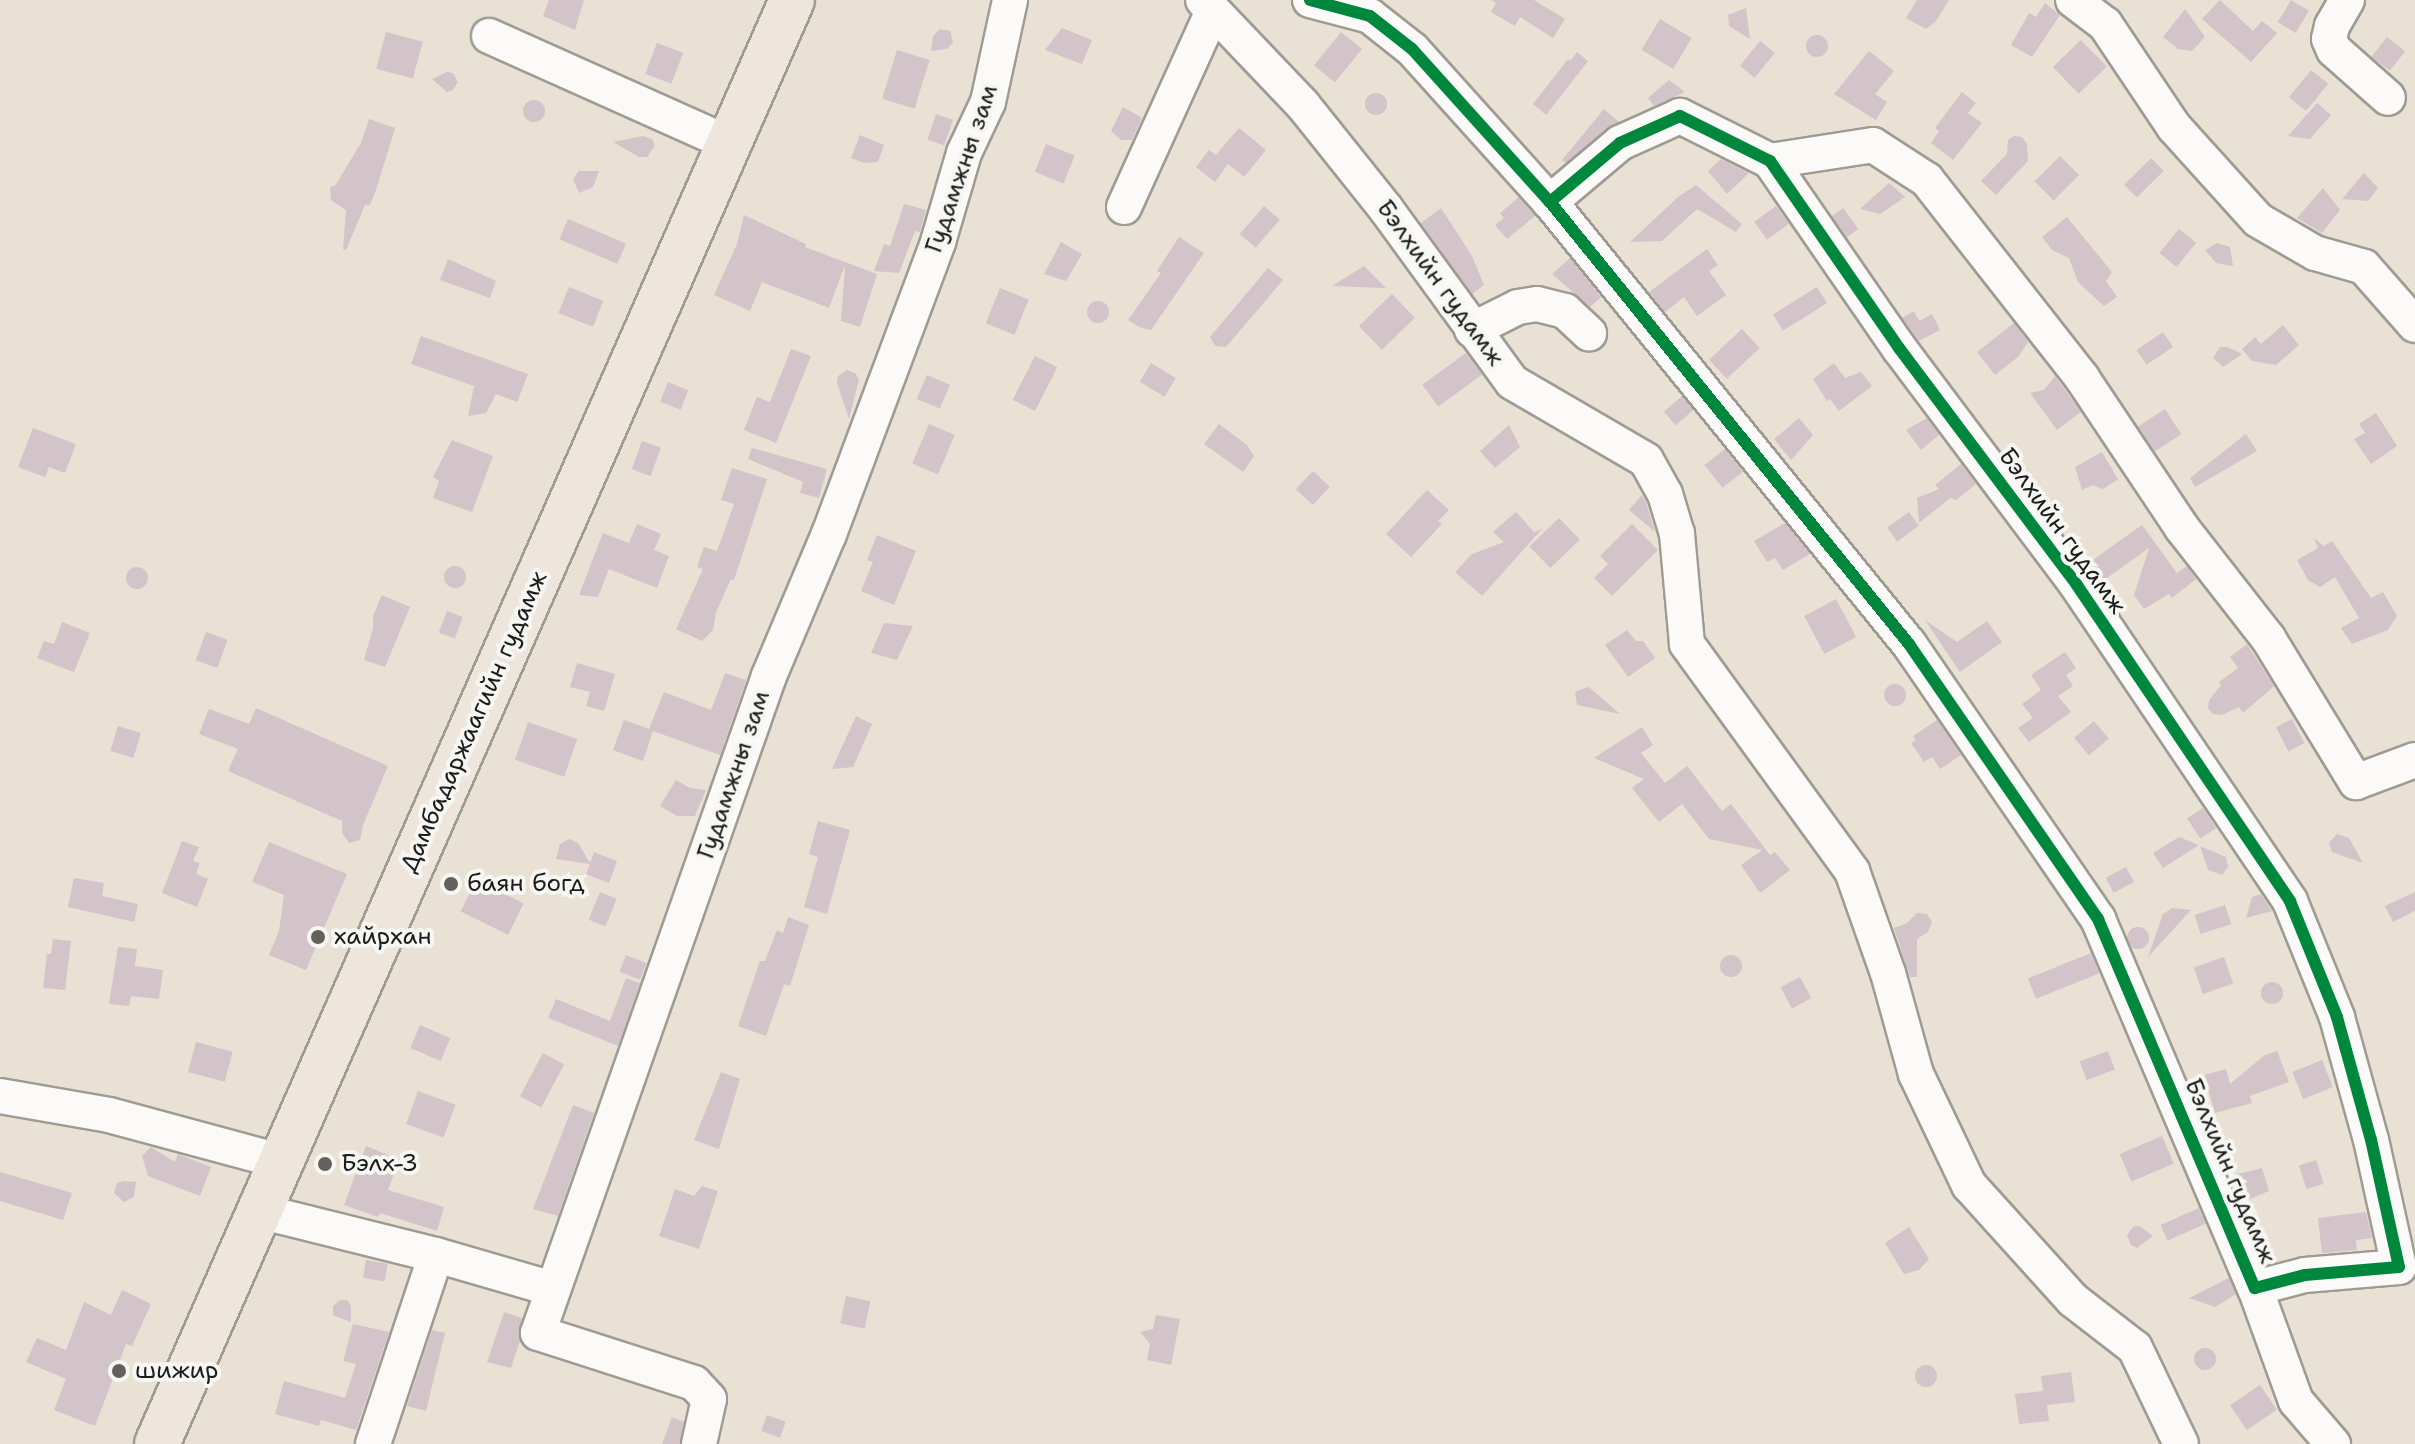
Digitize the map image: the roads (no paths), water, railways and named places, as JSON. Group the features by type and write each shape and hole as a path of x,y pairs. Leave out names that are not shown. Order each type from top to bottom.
{"main road":[{"name":"Дамбадаржаагийн гудамж","path":"157,1444 792,0"}],"street":[{"name":"Гудамжны зам","path":"699,1444 709,1399 694,1383 538,1333 769,676 829,534 938,242 964,153 988,102 1010,0"},
{"path":"2073,0 2105,24 2174,127 2258,220 2315,253 2364,267 2415,325"},
{"path":"2347,0 2332,26 2329,39 2334,50 2388,98"},
{"name":"Бэлхийн гудамж","path":"1320,1 1370,16 1412,49 1550,202 1909,644 2098,919 2255,1288 2296,1401 2333,1444"},
{"path":"1124,207 1208,6"},
{"name":"Бэлхийн гудамж","path":"1208,6 1303,105 1386,209 1512,382 1646,460 1665,494 1677,534 1687,644 1852,871 1888,973 1916,1074 1969,1185 2073,1300 2135,1348 2181,1444"},
{"path":"489,36 728,143"},
{"name":"Бэлхийн гудамж","path":"1550,202 1620,143 1680,116 1770,161 1899,348 2077,585 2290,901 2337,1017 2407,1266 2305,1275 2255,1288"},
{"path":"1770,161 1873,145 1927,180 2082,378 2182,528 2268,638 2356,782 2415,760"},
{"path":"1472,330 1518,307 1537,304 1565,311 1589,333"},
{"path":"0,1096 109,1115 280,1161"},
{"path":"259,1211 436,1255 553,1289"},
{"path":"373,1444 436,1255"}],"place":[{"name":"баян богд","path":"451,884"},
{"name":"хайрхан","path":"318,937"},
{"name":"Бэлх-3","path":"325,1164"},
{"name":"шижир","path":"119,1371"}]}
